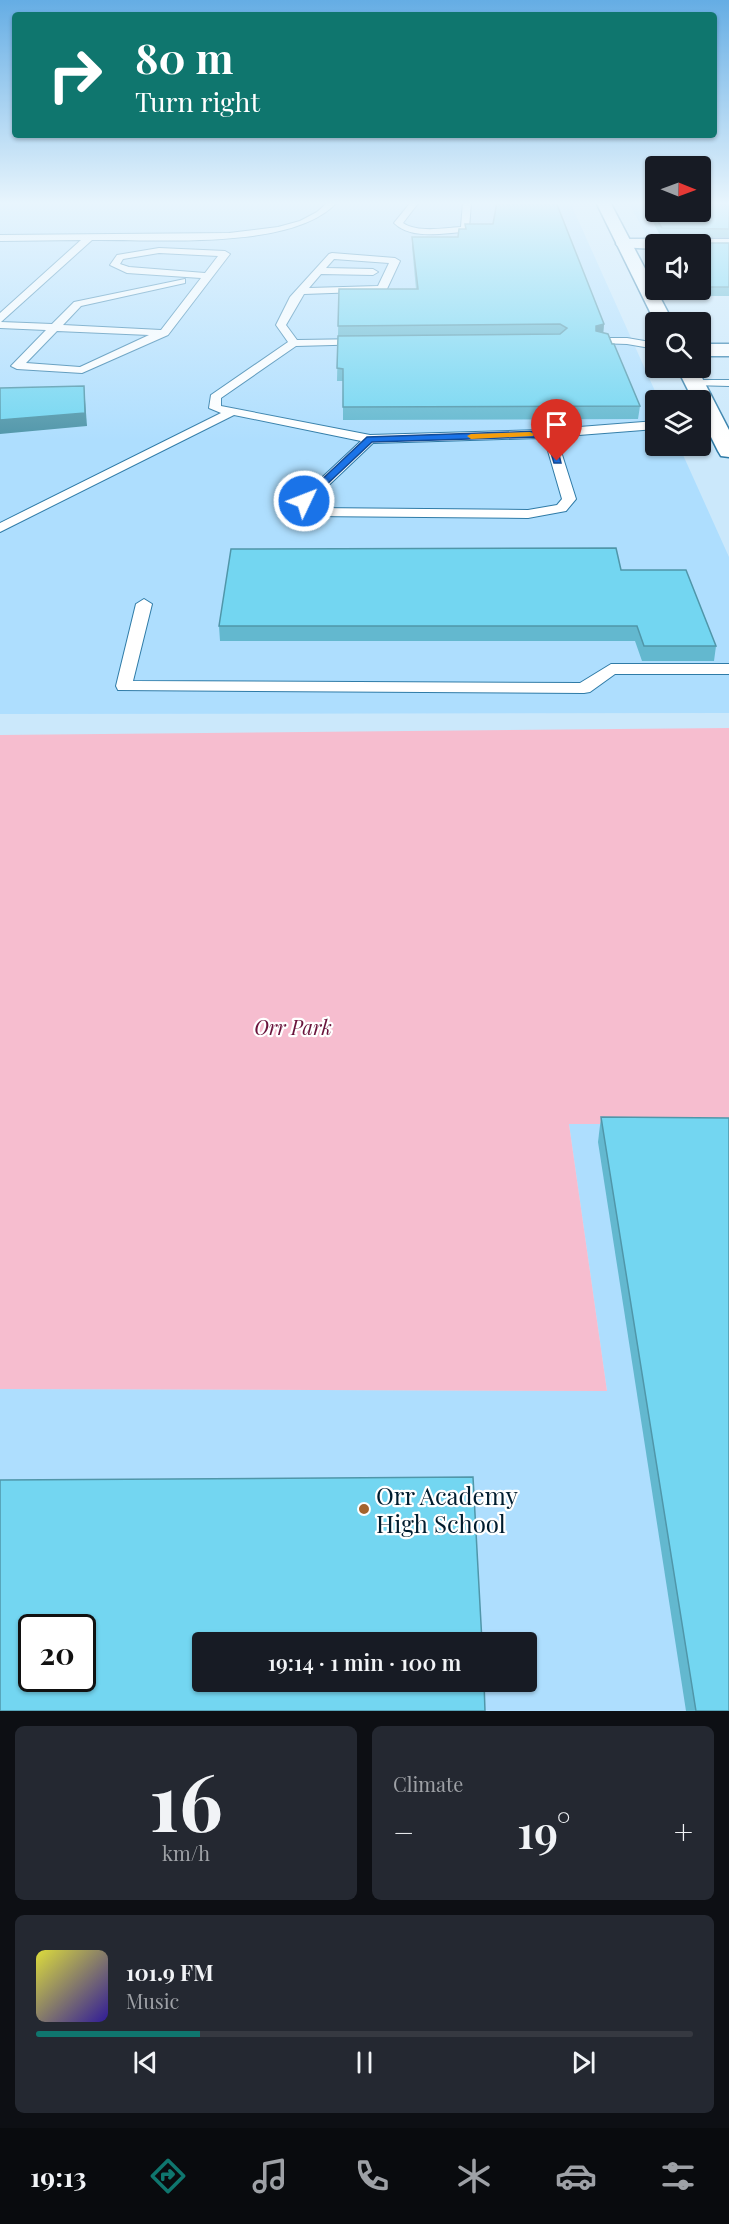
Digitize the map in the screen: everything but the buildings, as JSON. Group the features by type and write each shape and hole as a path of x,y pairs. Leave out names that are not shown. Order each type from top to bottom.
{"main road":[{"path":"643,282 659,312"},
{"path":"711,350 729,350"},
{"path":"711,428 729,451"}],"lane":[{"path":"0,319 41,282"},
{"path":"181,282 78,304 17,366 82,370 164,333 203,282"},
{"path":"294,343 281,325 294,299 311,282"},
{"path":"303,291 382,289 386,282"},
{"path":"0,325 164,333"},
{"path":"601,341 627,341 645,344"},
{"path":"375,342 294,343 215,397 215,408 370,439 541,434 645,426"},
{"path":"705,378 729,383"},
{"path":"0,528 232,412"},
{"path":"370,439 304,501 309,512 528,514 561,508 569,499 552,442 541,434"},
{"path":"144,604 124,686 585,688 611,669 729,669"}],"shaded area":[{"path":"0,282 606,282 645,369 645,378 649,378 655,390 645,390 645,456 684,456 729,557 729,713 0,714"},
{"name":"Orr Academy High School","path":"569,1124 729,1124 729,1711 0,1711 0,1389 607,1391"}],"green space":[{"name":"Orr Park","path":"729,728 729,1124 569,1124 607,1391 0,1389 0,735"}],"slow traffic":[{"path":"471,436 530,434"}],"place":[{"name":"Orr Academy High School","path":"364,1509"}],"route":[{"path":"304,501 370,439 541,434 552,442 557,461"}]}
